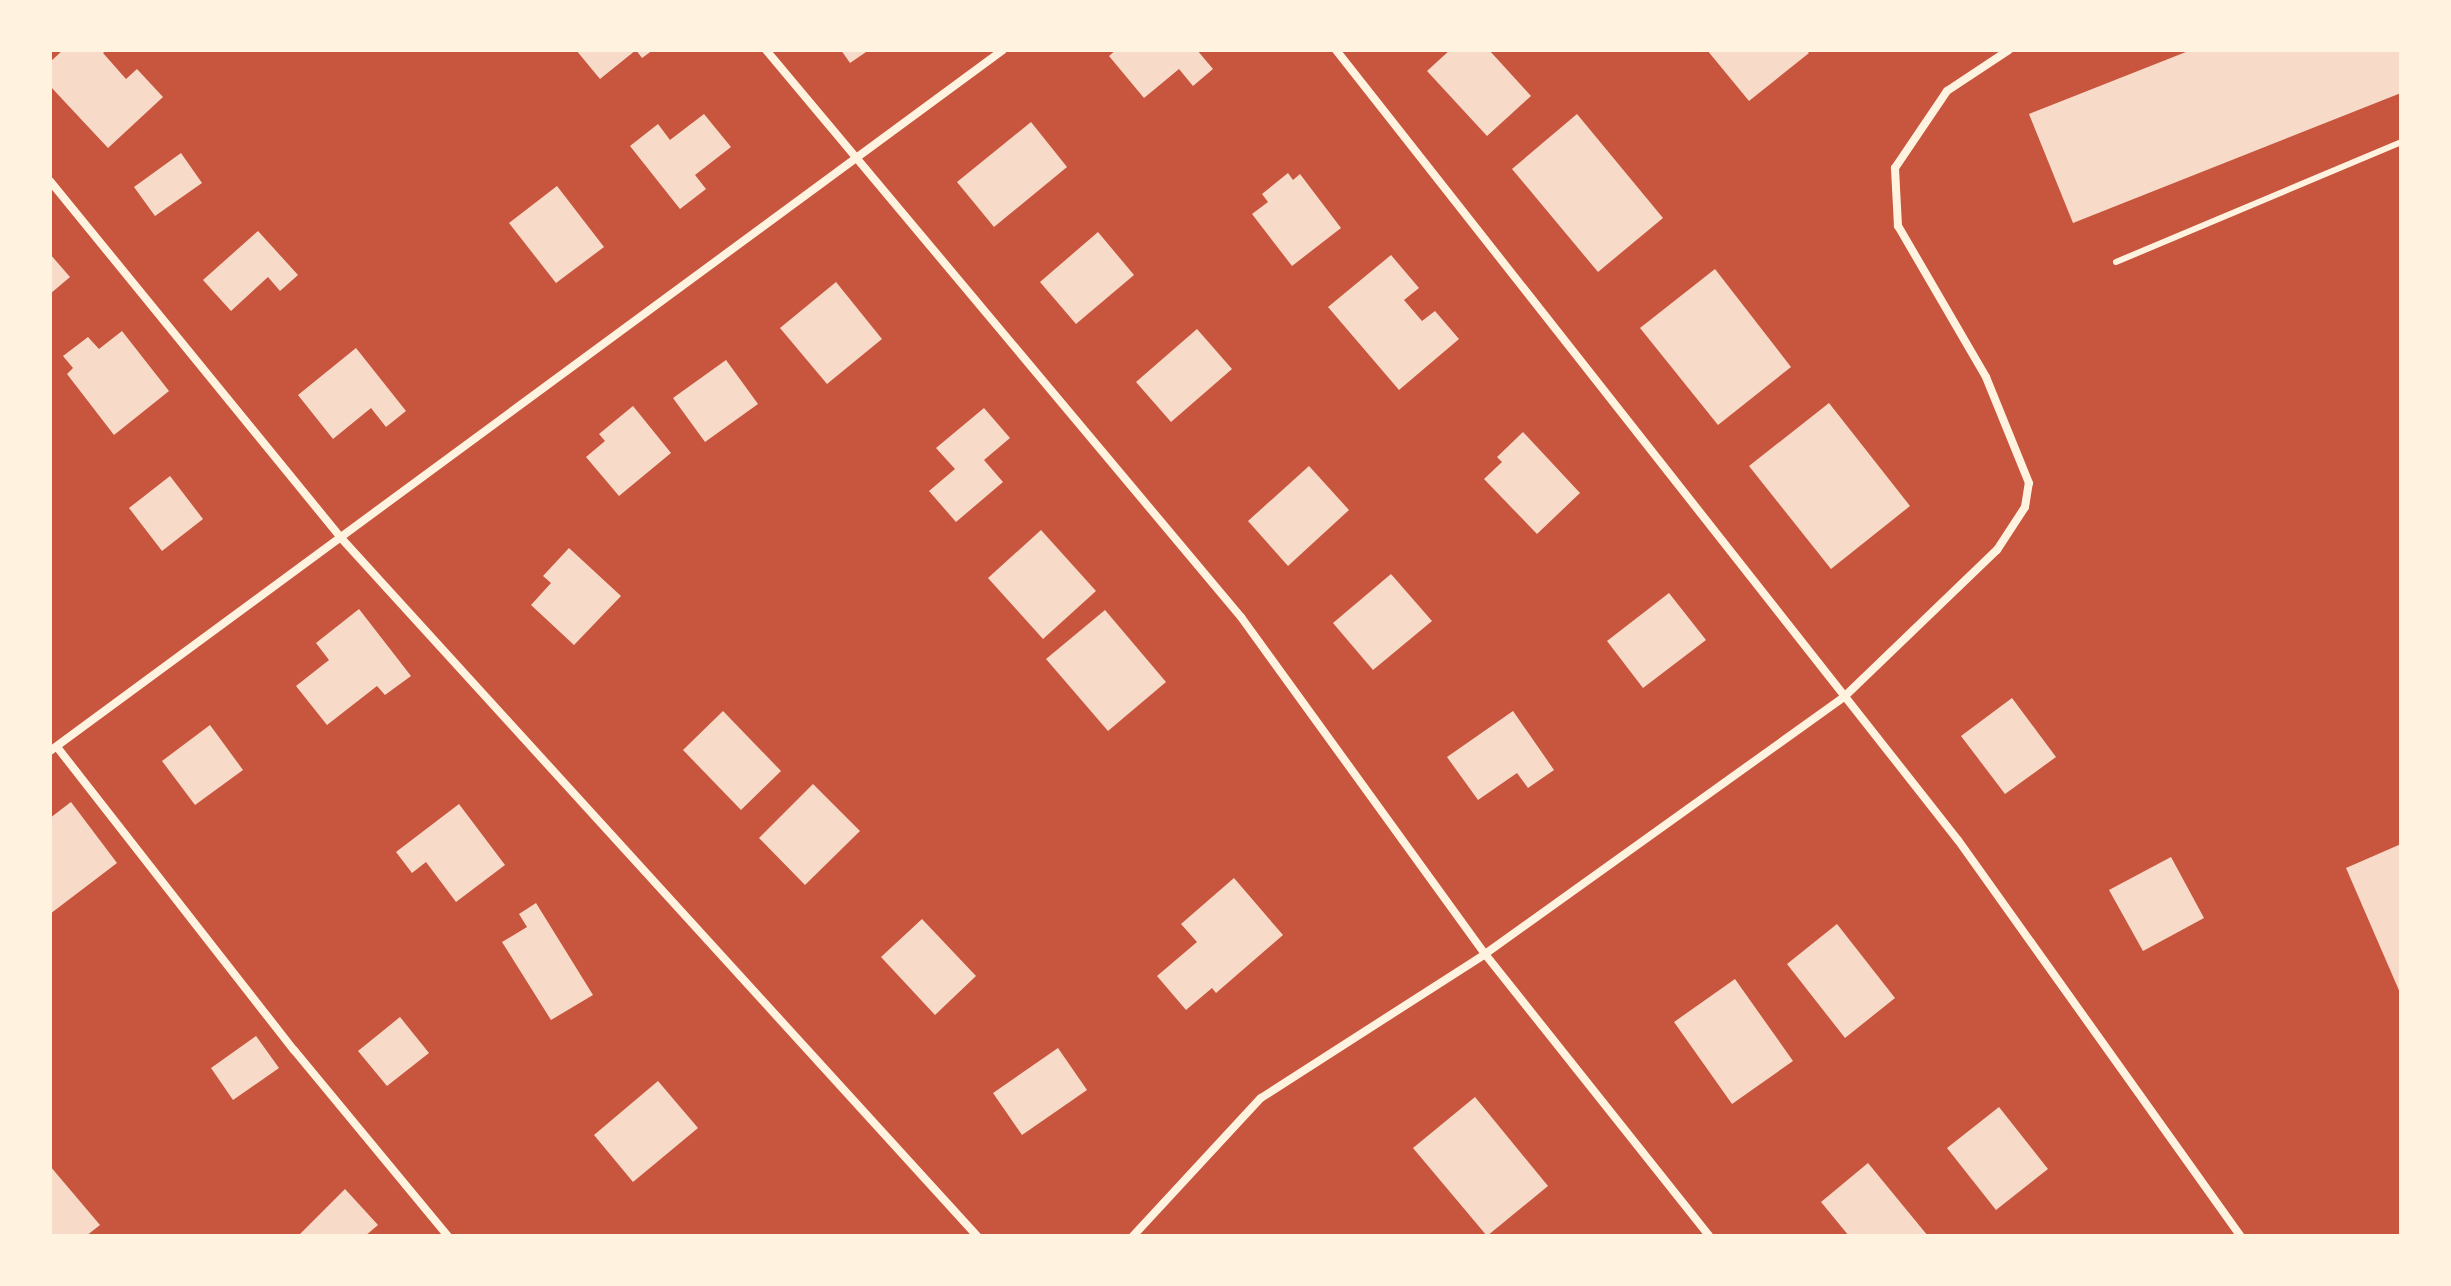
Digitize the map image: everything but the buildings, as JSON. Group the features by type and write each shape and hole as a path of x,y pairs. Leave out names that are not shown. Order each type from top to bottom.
{"street":[{"path":"766,50 1241,617 1485,954 1709,1236"},
{"path":"448,1236 294,1050 54,749 859,160 1003,50"},
{"path":"1336,50 1958,840 2240,1236"},
{"path":"1133,1236 1261,1098 1485,954 1844,697 1997,550 2025,507 2029,483 1986,377 1898,226 1895,168 1947,91 2009,50"},
{"path":"50,181 342,539 977,1236"}],"lane":[{"path":"2116,262 2401,142"}]}
